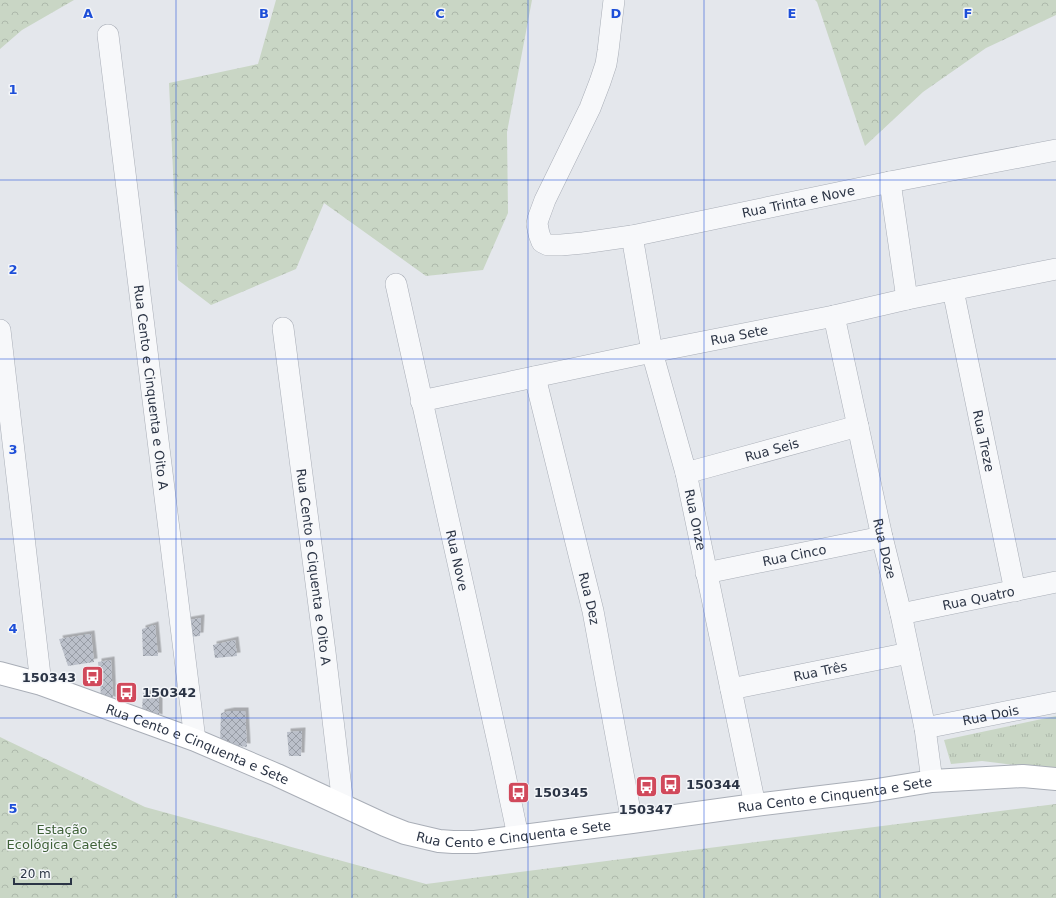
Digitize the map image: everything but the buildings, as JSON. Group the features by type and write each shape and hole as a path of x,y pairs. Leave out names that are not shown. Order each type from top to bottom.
{"main road":[{"name":"Rua Cento e Cinquenta e Sete","path":"0,673 40,684 195,740 277,775 385,825 405,833 439,841 475,842 932,781 1023,776 1056,779"}],"street":[{"name":"Rua Trinta e Nove","path":"614,0 606,64 600,82 590,108 540,211 537,224 539,234 541,240 548,245 583,243 632,236 890,182 1056,150"},
{"name":"Rua Cento e Cinquenta e Oito A","path":"108,35 195,740"},
{"path":"890,182 907,299"},
{"name":"Rua Onze","path":"632,236 652,352 686,473 755,805"},
{"name":"Rua Sete","path":"422,401 1056,269"},
{"name":"Rua Nove","path":"396,284 518,836"},
{"name":"Rua Treze","path":"953,290 1015,591"},
{"name":"Rua Doze","path":"834,316 882,537 901,614 924,728 932,781"},
{"name":"Rua Cento e Ciquenta e Oito A","path":"282,328 324,644 343,805"},
{"path":"0,330 40,684"},
{"name":"Rua Dez","path":"535,377 593,611 632,822"},
{"name":"Rua Seis","path":"686,473 858,426"},
{"name":"Rua Cinco","path":"706,573 882,537"},
{"name":"Rua Quatro","path":"901,614 1056,582"},
{"name":"Rua Três","path":"731,689 909,653"},
{"name":"Rua Dois","path":"924,728 1056,702"}],"green space":[{"path":"0,0 74,0 22,30 0,49"},
{"path":"276,0 532,0 507,132 508,213 483,270 426,276 324,203 296,269 211,305 178,280 169,83 258,64"},
{"path":"815,0 1056,0 1056,15 986,48 923,92 865,146 817,2"},
{"path":"1056,716 1056,770 982,761 951,764 944,740"},
{"name":"Estação Ecológica Caetés","path":"0,737 145,807 426,884 1056,804 1056,898 0,898"}],"place":[{"name":"150343","path":"92,677"},
{"name":"150342","path":"127,692"},
{"name":"150344","path":"670,784"},
{"name":"150347","path":"646,787"},
{"name":"150345","path":"518,792"}]}
